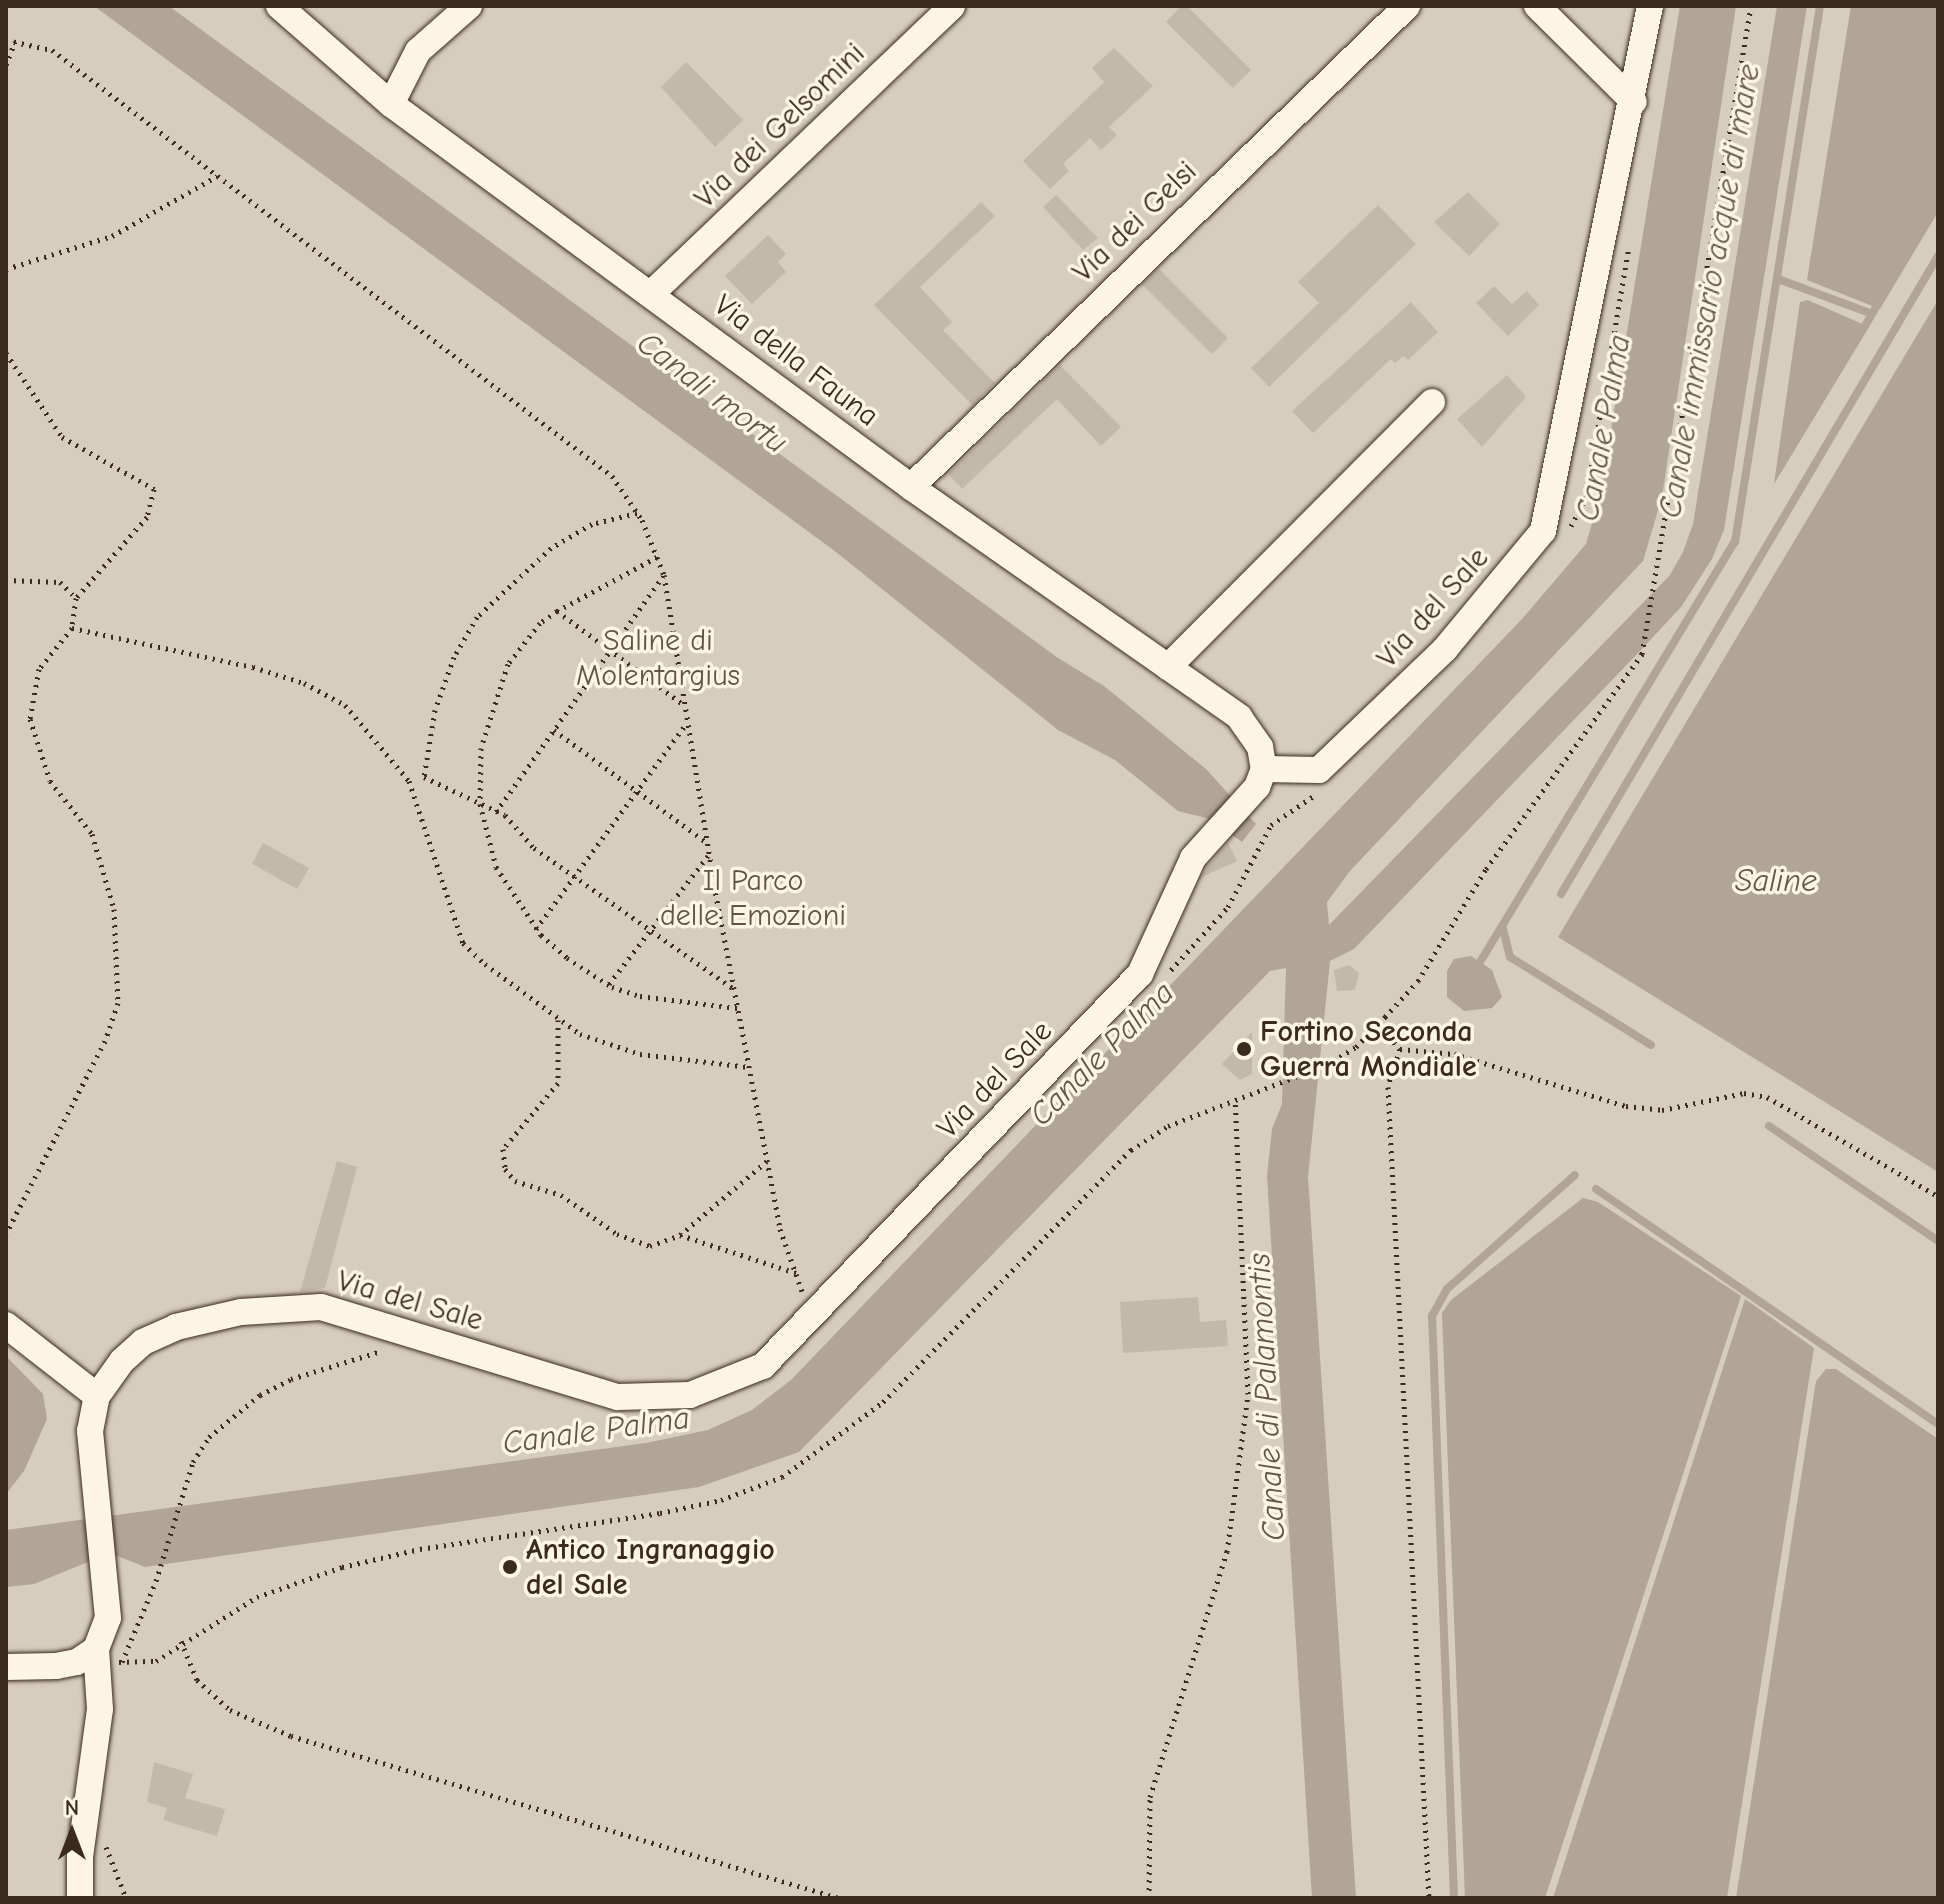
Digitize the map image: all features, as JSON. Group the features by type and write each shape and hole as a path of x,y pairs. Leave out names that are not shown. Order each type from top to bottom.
{"street":[{"name":"Via della Fauna","path":"279,6 391,104 652,293 911,487 1239,717 1260,747 1264,769"},
{"path":"391,104 418,51 469,6"},
{"name":"Via dei Gelsomini","path":"652,293 952,6"},
{"name":"Via dei Gelsi","path":"911,487 1407,6"},
{"path":"1537,6 1634,102"},
{"name":"Via del Sale","path":"97,1396 143,1342 176,1327 241,1312 321,1307 618,1397 690,1395 763,1366 813,1319 1140,974 1193,858 1211,834 1257,787 1264,769 1319,770 1445,649 1543,531 1634,102 1650,6"},
{"path":"1168,667 1432,402"},
{"path":"6,1325 97,1396 90,1431 108,1618 96,1649 100,1709 89,1814 80,1857 80,1898"},
{"path":"6,1667 56,1666 77,1662 96,1649"}],"path":[{"path":"96,1649 121,1663 156,1661 181,1641 257,1597 342,1567 420,1549 690,1507 782,1477 883,1402 1131,1150 1168,1126 1274,1088 1326,1065 1378,1024 1418,981 1486,869 1642,654 1751,6"},
{"path":"6,40 52,50 612,476 637,513 664,575 709,855 780,1229 813,1319"},
{"path":"6,65 15,42"},
{"path":"6,269 112,236 217,176"},
{"path":"6,353 62,437 154,489 147,517 76,598 72,628 39,669 30,719 50,781 92,834 114,909 118,1003 105,1041 7,1230"},
{"path":"637,513 592,524 551,548 477,617 454,657 435,710 424,777 496,812 573,876 734,989"},
{"path":"657,557 540,623 508,664 490,709 481,748 480,804 496,867 536,929 567,958 609,984 640,996 737,1008"},
{"path":"496,812 664,575"},
{"path":"6,580 60,582 76,598"},
{"path":"557,611 685,706"},
{"path":"72,628 253,667 304,683 345,705 409,781 463,943 580,1034 640,1054 749,1067"},
{"path":"536,929 687,722"},
{"path":"554,730 707,843"},
{"path":"609,984 709,855"},
{"path":"558,1019 558,1083 507,1138 505,1169 515,1181 561,1195 639,1245 680,1235 767,1161"},
{"path":"1378,1024 1400,1049 1454,1054 1626,1106 1662,1110 1744,1093 1767,1097 1938,1196"},
{"path":"1400,1049 1388,1087 1429,1898"},
{"path":"1149,1898 1150,1797 1227,1552 1248,1394 1235,1101"},
{"path":"680,1235 796,1273"},
{"path":"121,1663 156,1581 193,1462 209,1437 260,1395 291,1379 393,1346 372,1341"},
{"path":"181,1641 197,1680 230,1710 291,1736 839,1898"},
{"path":"89,1814 120,1874 126,1898"}],"green space":[{"name":"Saline di Molentargius","path":"6,6 1938,6 1938,1898 6,1898"}],"water":[{"path":"94,6 169,6 1058,658 1104,686 1206,769 1256,824 1242,842 1210,819 1178,811 1115,760 1058,730 836,552"},
{"path":"1680,6 1736,6 1662,497 1643,561 1350,871 1327,902 1329,925 1670,575 1683,552 1693,524 1777,6 1807,6 1724,530 1712,559 1681,607 1639,652 1354,949 1330,961 1308,1177 1356,1898 1312,1898 1267,1176 1272,1129 1282,1104 1286,968 1270,971 799,1452 699,1487 145,1567 110,1553 34,1584 6,1587 6,1530 646,1443 708,1430 752,1410 791,1380 1522,619 1586,544 1601,492"},
{"path":"1851,6 1938,6 1938,212 1880,309 1807,280"},
{"path":"1808,300 1869,327 1774,484 1800,302"},
{"name":"Saline","path":"1938,300 1938,1172 1558,937"},
{"path":"1471,956 1492,970 1502,997 1492,1008 1464,1011 1447,997 1447,971 1454,959"},
{"path":"1583,1198 1598,1202 1741,1296 1545,1898 1465,1898 1442,1313 1451,1300"},
{"path":"1745,1299 1814,1348 1727,1898 1553,1898"},
{"path":"6,1356 43,1394 47,1419 24,1471 6,1494"},
{"path":"1826,1369 1836,1369 1938,1439 1938,1898 1736,1898 1816,1381"}],"building":[{"path":"1181,6 1187,6 1251,70 1233,88 1166,22"},
{"path":"1114,48 1153,86 1109,127 1117,135 1101,150 1090,138 1063,164 1069,171 1050,189 1023,161 1104,82 1092,68"},
{"path":"686,62 743,120 715,147 661,87"},
{"path":"1468,192 1500,224 1469,256 1434,222"},
{"path":"1056,195 1098,238 1083,250 1043,207"},
{"path":"981,202 995,216 920,287 952,322 943,330 995,383 972,405 874,305"},
{"path":"1378,205 1416,244 1269,387 1251,368 1319,303 1298,282"},
{"path":"768,235 786,254 778,262 786,272 752,304 725,276"},
{"path":"1159,269 1228,338 1212,354 1143,285"},
{"path":"1494,286 1512,304 1527,291 1539,305 1508,336 1476,303"},
{"path":"1411,302 1438,332 1408,360 1403,356 1395,363 1391,359 1313,433 1292,411"},
{"path":"1060,365 1121,427 1101,446 1057,399 962,489 948,474"},
{"path":"1507,375 1526,397 1482,447 1457,419"},
{"path":"263,843 309,868 297,889 252,864"},
{"path":"1228,843 1237,861 1202,877 1207,867"},
{"path":"1349,965 1359,973 1355,990 1337,991 1334,970"},
{"name":"Fortino Seconda Guerra Mondiale","path":"1252,1032 1252,1074 1240,1080 1222,1064"},
{"path":"337,1161 357,1167 325,1288 300,1292"},
{"path":"1198,1297 1200,1322 1226,1320 1228,1346 1123,1353 1120,1302"},
{"path":"154,1762 193,1774 185,1798 225,1809 217,1836 163,1820 167,1808 147,1802"}],"waterway":[{"path":"1651,1045 1510,957 1502,926 1735,542 1820,6"},
{"path":"1561,894 1938,256"},
{"path":"1778,279 1872,314"},
{"path":"1865,326 1876,307"},
{"path":"1480,962 1502,926"},
{"path":"1769,1126 1938,1241"},
{"path":"1454,1898 1432,1316 1447,1289 1575,1175"},
{"path":"1596,1189 1938,1424"}],"place":[{"name":"Fortino Seconda Guerra Mondiale","path":"1244,1049"},
{"name":"Antico Ingranaggio del Sale","path":"510,1567"}],"water label":[{"name":"Canale immissario acque di mare","path":"1710,291"},
{"name":"Canali mortu","path":"712,393"},
{"name":"Canale Palma","path":"1604,428"},
{"name":"Canale Palma","path":"1102,1054"},
{"name":"Canale di Palamontis","path":"1267,1397"},
{"name":"Canale Palma","path":"596,1431"}],"park label":[{"name":"Il Parco delle Emozioni","path":"753,898"}]}
